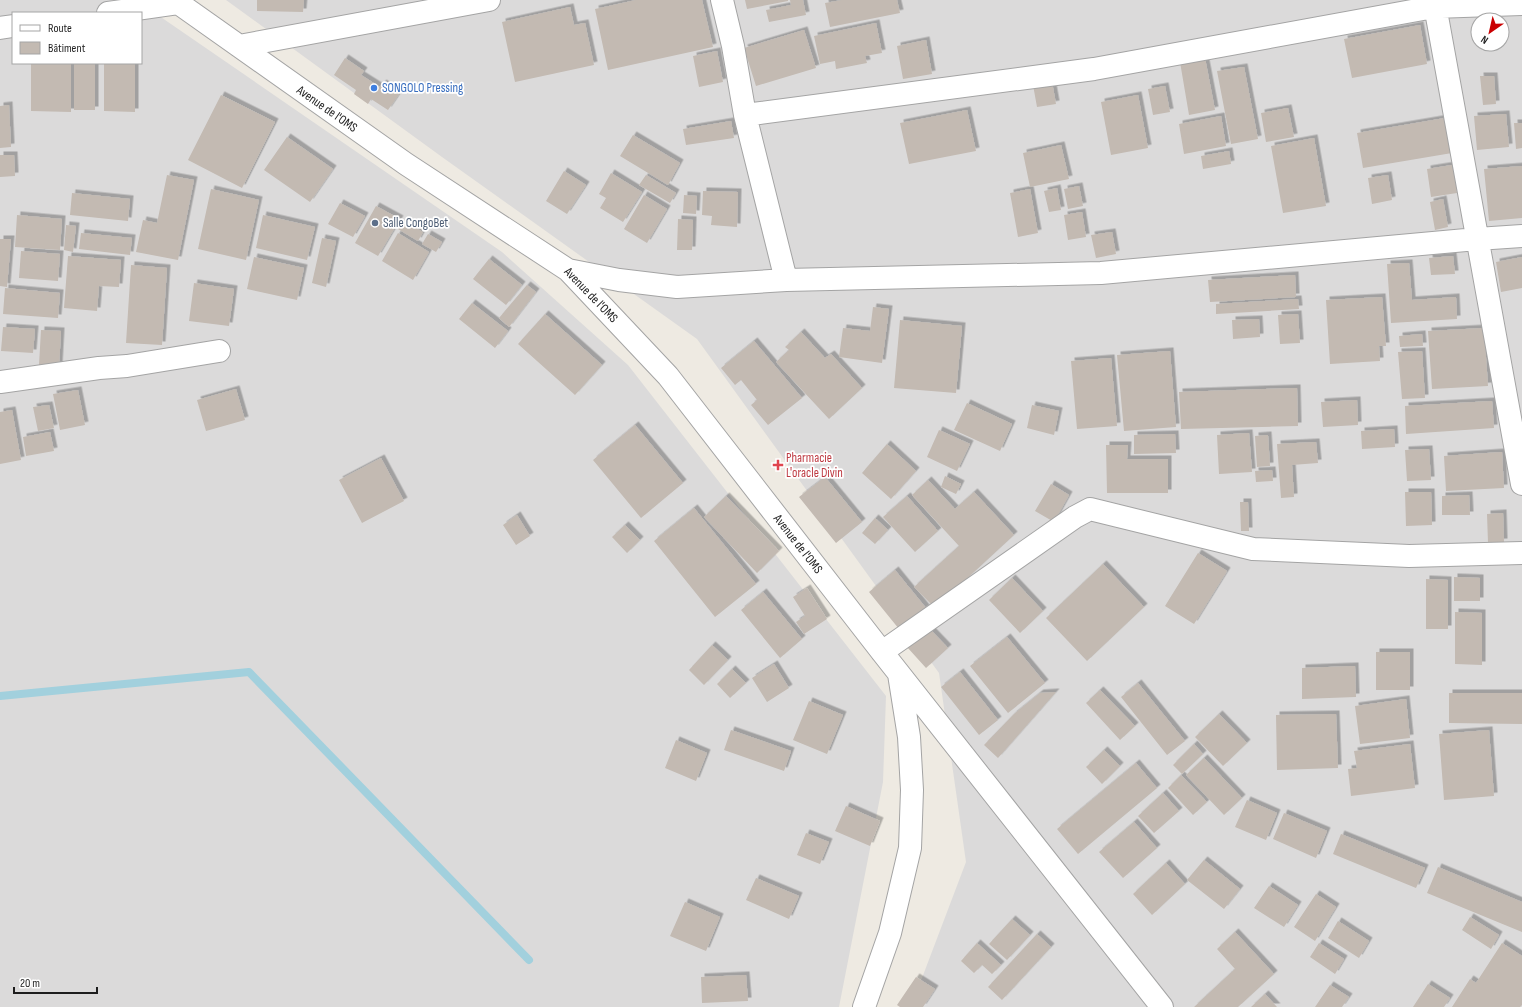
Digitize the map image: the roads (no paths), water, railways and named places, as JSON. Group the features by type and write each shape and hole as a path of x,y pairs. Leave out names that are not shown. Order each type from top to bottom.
{"street":[{"path":"239,46 489,0"},
{"path":"722,0 733,46 745,115 786,280"},
{"path":"114,12 176,2"},
{"name":"Avenue de l'OMS","path":"176,2 406,164 568,270 668,376 882,652 1162,1007"},
{"path":"745,115 1094,69 1434,4 1522,4"},
{"path":"1434,4 1522,484"},
{"path":"0,28 12,26"},
{"path":"568,270 619,280 677,287 786,280 1101,273 1522,236"},
{"path":"0,382 99,368 127,366 219,351"},
{"path":"882,652 1075,517 1090,509 1253,549 1408,556 1522,553"},
{"path":"864,1007 890,933 910,848 912,790 909,737 899,673"}],"waterway":[{"path":"0,696 249,672 529,960"}],"place":[{"name":"SONGOLO Pressing","path":"374,88"},
{"name":"Salle CongoBet","path":"375,223"},
{"name":"Pharmacie L'oracle Divin","path":"778,465"}]}
